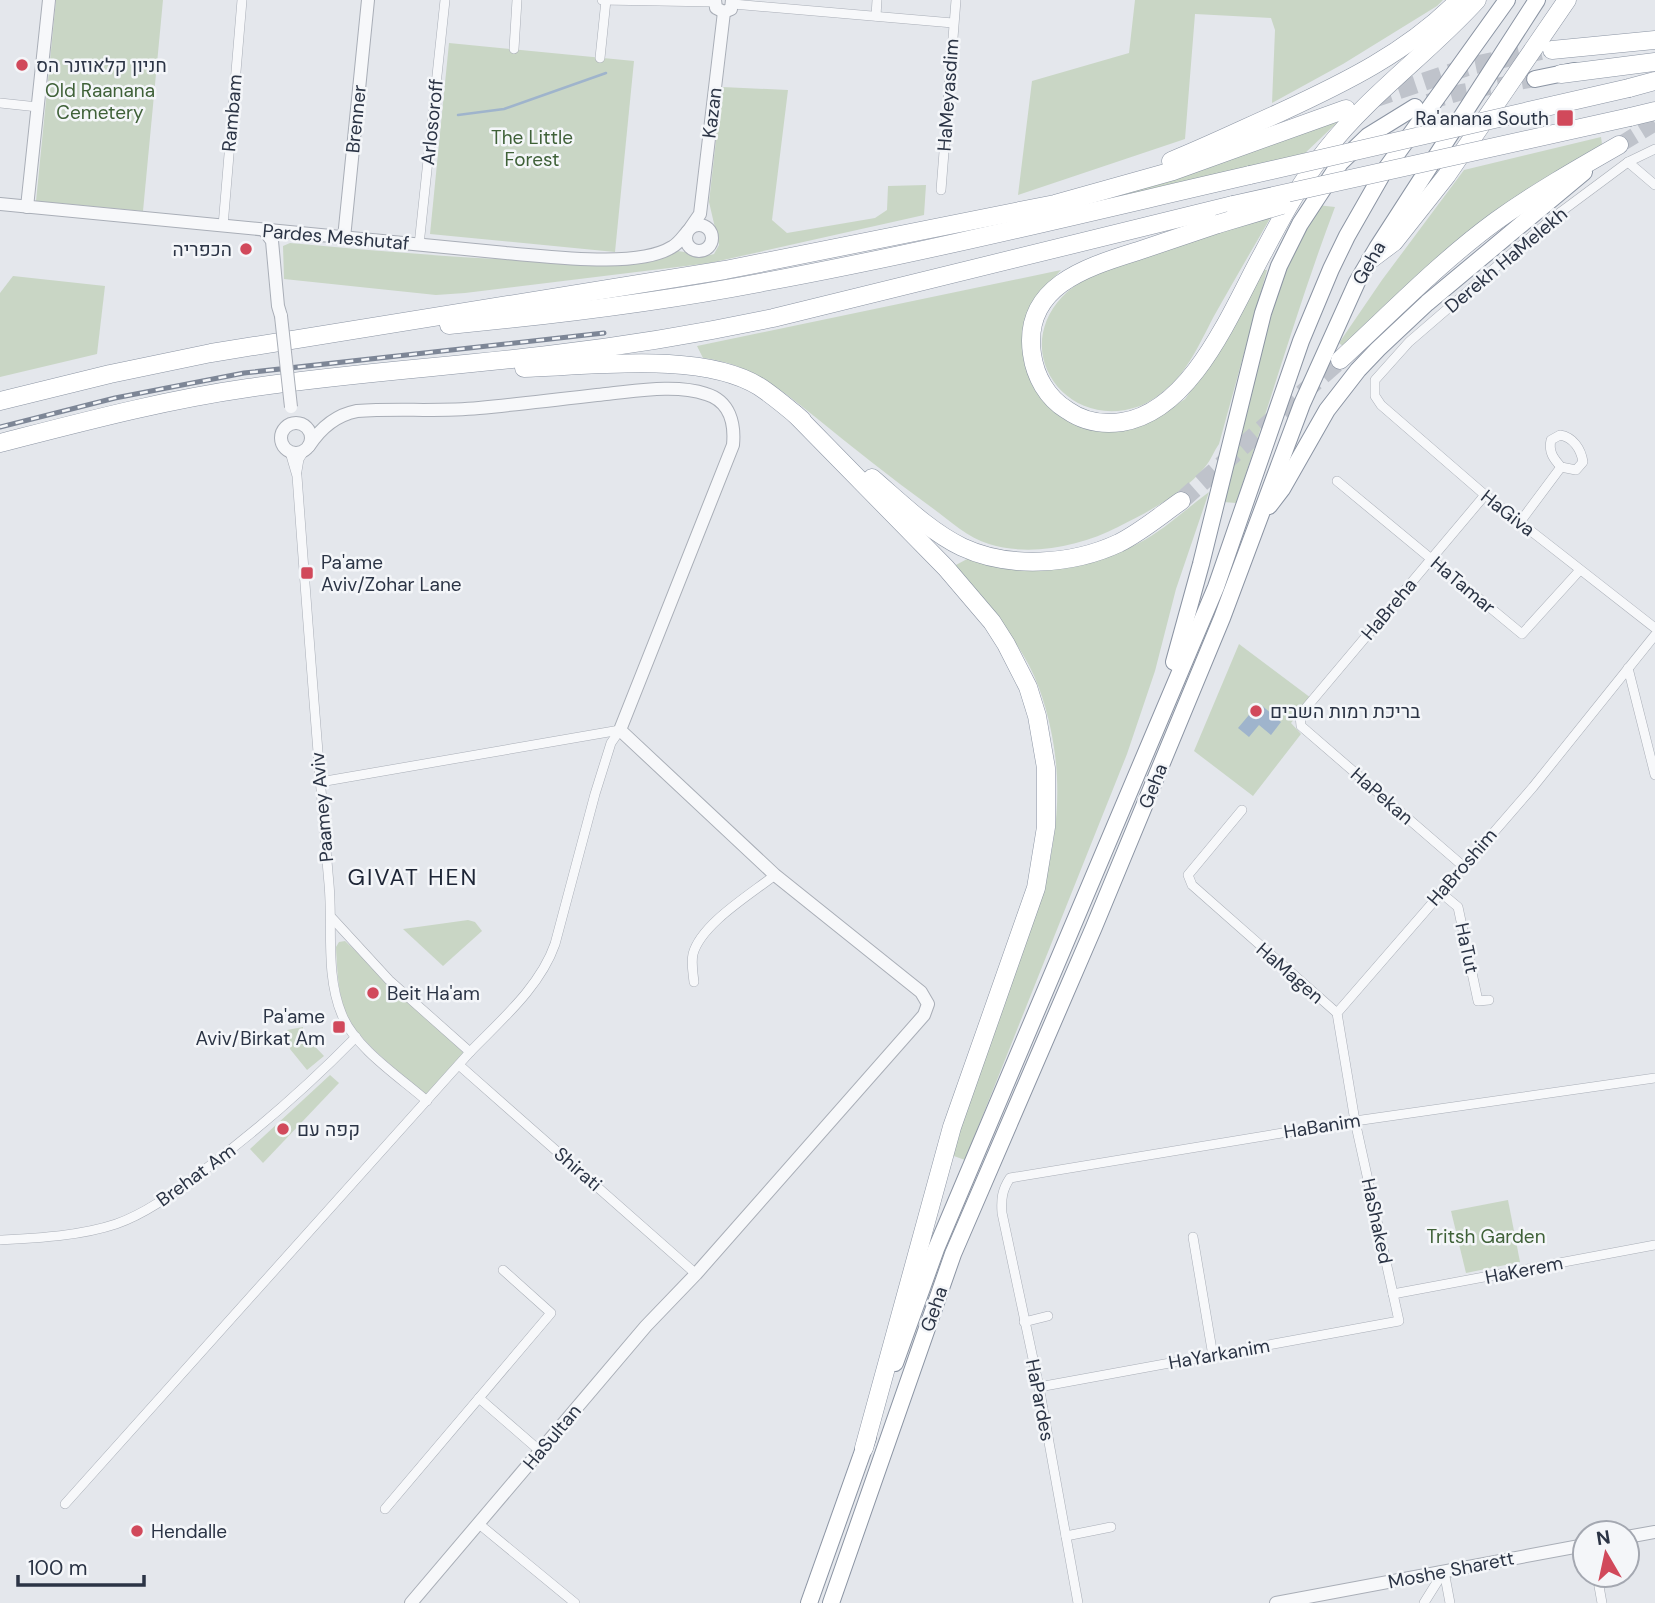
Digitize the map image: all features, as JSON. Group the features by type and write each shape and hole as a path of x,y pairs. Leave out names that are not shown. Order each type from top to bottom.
{"highway":[{"path":"998,216 1156,167 1322,93 1402,48 1459,0"},
{"path":"1429,161 1218,224 1095,265 1069,277 1050,293 1035,319 1031,352 1038,376 1056,402 1075,415 1088,421 1111,424 1154,411 1177,393 1206,356 1293,199 1325,152 1361,111 1477,0"},
{"name":"Geha","path":"809,1603 936,1250 1216,587 1301,341 1347,236 1383,173 1507,0"},
{"name":"Geha","path":"831,1603 953,1254 1101,911 1222,618 1302,404 1357,282 1537,0"},
{"path":"1370,260 1394,242 1447,175 1567,0"},
{"path":"1655,32 1556,49 1655,40"},
{"path":"1535,79 1655,56"},
{"path":"1562,74 1655,62"},
{"path":"261,345 543,316 638,304 738,287 888,257 1655,82"},
{"path":"1137,774 1178,651 1263,313 1279,266 1300,224 1340,163 1368,136 1415,107"},
{"path":"0,401 110,374 261,345 726,270 998,216 1140,182 1346,109"},
{"path":"0,443 119,413 246,388 548,355 648,342 713,330 1233,205 1655,111"},
{"path":"1340,360 1425,281 1495,222 1534,195 1620,144"},
{"path":"1261,516 1282,489 1328,410 1358,370 1378,349 1474,263 1620,144"},
{"path":"246,388 523,369 684,365 707,367 759,386 940,534 960,546 997,559 1051,561 1096,552 1140,530 1181,501"},
{"path":"795,414 946,568 992,622 1028,687 1037,716 1046,768 1046,827 1036,888 952,1127 864,1448"}],"street":[{"path":"27,207 49,0"},
{"name":"Rambam","path":"223,226 242,0"},
{"name":"Brenner","path":"344,238 368,0"},
{"name":"Arlosoroff","path":"419,245 445,0"},
{"path":"514,49 517,0"},
{"path":"600,58 605,0 724,4 953,23"},
{"path":"876,16 877,0"},
{"name":"HaMeyasdim","path":"941,190 956,0"},
{"name":"Kazan","path":"689,230 700,214 724,4"},
{"path":"0,103 38,107"},
{"name":"Derekh HaMelekh","path":"1374,387 1378,373 1409,342 1554,217 1628,162 1655,149"},
{"path":"1628,162 1655,185"},
{"name":"Pardes Meshutaf","path":"0,204 506,253 620,259 647,256 671,248 690,248"},
{"path":"700,214 712,238 710,246 698,252 690,248 685,241 689,230 699,225 706,227"},
{"path":"264,230 272,242 281,316"},
{"name":"Pardes Meshutaf","path":"671,248 689,230"},
{"path":"65,1504 470,1052 516,1005 546,966 611,743 620,730 733,445 734,432 728,410 709,394 697,391 642,391 447,411 345,413 316,435 307,449 297,453 290,452 281,441 291,407 281,316 279,246 292,233"},
{"name":"HaGiva","path":"1374,387 1381,405 1485,495 1655,628"},
{"path":"291,407 312,435 307,449"},
{"path":"287,425 330,423"},
{"name":"Paamey Aviv","path":"307,449 299,459 297,477 332,918 332,964 337,1000 344,1021 356,1038 428,1101"},
{"name":"Paamey Aviv","path":"290,452 297,477"},
{"path":"1520,522 1561,467"},
{"name":"HaTamar","path":"1337,481 1522,634 1580,570"},
{"name":"HaBreha","path":"1301,726 1300,715 1485,495"},
{"name":"HaBroshim","path":"1337,1013 1533,787 1655,635"},
{"path":"1628,668 1655,775"},
{"name":"HaPekan","path":"1301,726 1463,866"},
{"path":"320,782 620,730"},
{"path":"620,730 775,875 710,927 699,940 693,955 694,982"},
{"name":"HaMagen","path":"1241,810 1188,875 1192,885 1337,1013"},
{"name":"HaSultan","path":"411,1603 646,1326 696,1274 927,1009 926,998 921,992 775,875"},
{"name":"HaTut","path":"1440,892 1458,907 1478,1002 1489,1000"},
{"path":"332,918 398,988 470,1052"},
{"path":"1337,1013 1355,1121"},
{"name":"Brehat Am","path":"0,1240 92,1230 115,1224 146,1210 255,1131 356,1038"},
{"name":"Shirati","path":"459,1065 696,1274"},
{"name":"HaBanim","path":"1001,1197 1010,1178 1020,1175 1355,1121 1655,1078"},
{"name":"HaShaked","path":"1355,1121 1399,1321"},
{"name":"HaPardes","path":"1001,1197 1078,1603"},
{"path":"1193,1237 1213,1356"},
{"name":"HaKerem","path":"1393,1294 1655,1245"},
{"path":"385,1509 551,1313 503,1270"},
{"path":"1024,1322 1048,1316"},
{"name":"HaYarkanim","path":"1039,1387 1399,1321"},
{"path":"480,1398 540,1451"},
{"path":"479,1524 575,1603"},
{"path":"1066,1536 1111,1528"},
{"name":"Moshe Sharett","path":"1276,1603 1571,1548"},
{"path":"1424,1603 1444,1572"},
{"path":"1444,1572 1450,1603"}],"green space":[{"name":"Old Raanana Cemetery","path":"56,0 163,0 143,211 36,201"},
{"path":"1135,0 1443,0 1343,64 1272,103 1275,30 1271,18 1195,14 1185,139 1018,195 1032,81 1129,53"},
{"name":"The Little Forest","path":"449,43 634,61 615,252 430,234"},
{"path":"722,87 788,90 772,220 787,233 875,218 887,210 888,186 926,185 924,215 710,263 465,293 436,295 284,279 283,246 290,243 546,261 631,261 673,251 702,256 714,254 719,245 709,202"},
{"path":"1346,114 1301,157 1102,200 1218,164"},
{"path":"1601,137 1602,144 1533,185 1455,243 1344,347 1339,343 1464,170"},
{"path":"1317,205 1335,207 1236,503 1223,502 1277,293 1291,255"},
{"path":"1272,215 1190,361 1172,384 1160,394 1137,407 1112,411 1088,407 1069,397 1054,382 1044,362 1042,341 1047,319 1062,297 1074,286 1117,265"},
{"path":"1256,269 1267,270 1219,444 1207,464 1176,493 1141,515 1104,534 1055,548 1021,550 989,544 974,538 901,485 775,386 749,371 703,358 697,346 1061,270 1041,292 1024,335 1023,357 1036,390 1082,425 1168,410 1185,399 1214,359"},
{"path":"13,276 105,286 97,354 0,377 0,293"},
{"path":"1209,492 1176,589 1155,671 1127,754 965,1160 951,1155 1031,929 1052,852 1057,812 1057,772 1051,731 1032,671 1013,639 954,566 969,558 990,565 1033,570 1077,566 1098,560 1148,538"},
{"name":"בריכת רמות השבים","path":"1239,644 1311,698 1291,723 1301,734 1253,796 1194,751"},
{"path":"468,920 475,922 482,931 443,966 403,929"},
{"path":"345,941 464,1053 426,1095 369,1045 345,1012 339,988 336,947 339,942"},
{"path":"303,1027 303,1034 324,1056 307,1070 290,1049 287,1030"},
{"path":"330,1075 339,1083 263,1163 250,1149"},
{"name":"Tritsh Garden","path":"1508,1200 1520,1262 1466,1273 1451,1211"}],"water":[{"path":"1259,703 1281,722 1271,735 1259,725 1249,737 1238,728"}],"waterway":[{"path":"458,115 504,109 606,73"}],"tunnel":[{"path":"1373,99 1470,66 1541,51"},
{"path":"1428,102 1462,92 1535,79"},
{"path":"1621,144 1655,123"},
{"path":"1181,501 1340,360"}],"railway":[{"path":"0,427 115,398 244,373 604,333"}],"place":[{"name":"חניון קלאוזנר הס","path":"22,65"},
{"name":"Ra'anana South","path":"1565,118"},
{"name":"הכפריה","path":"246,249"},
{"name":"Pa'ame Aviv/Zohar Lane","path":"307,573"},
{"name":"בריכת רמות השבים","path":"1256,711"},
{"name":"Beit Ha'am","path":"373,993"},
{"name":"Pa'ame Aviv/Birkat Am","path":"339,1027"},
{"name":"קפה עם","path":"283,1129"},
{"name":"Hendalle","path":"137,1531"}],"district":[{"name":"GIVAT HEN","path":"413,877"}]}
